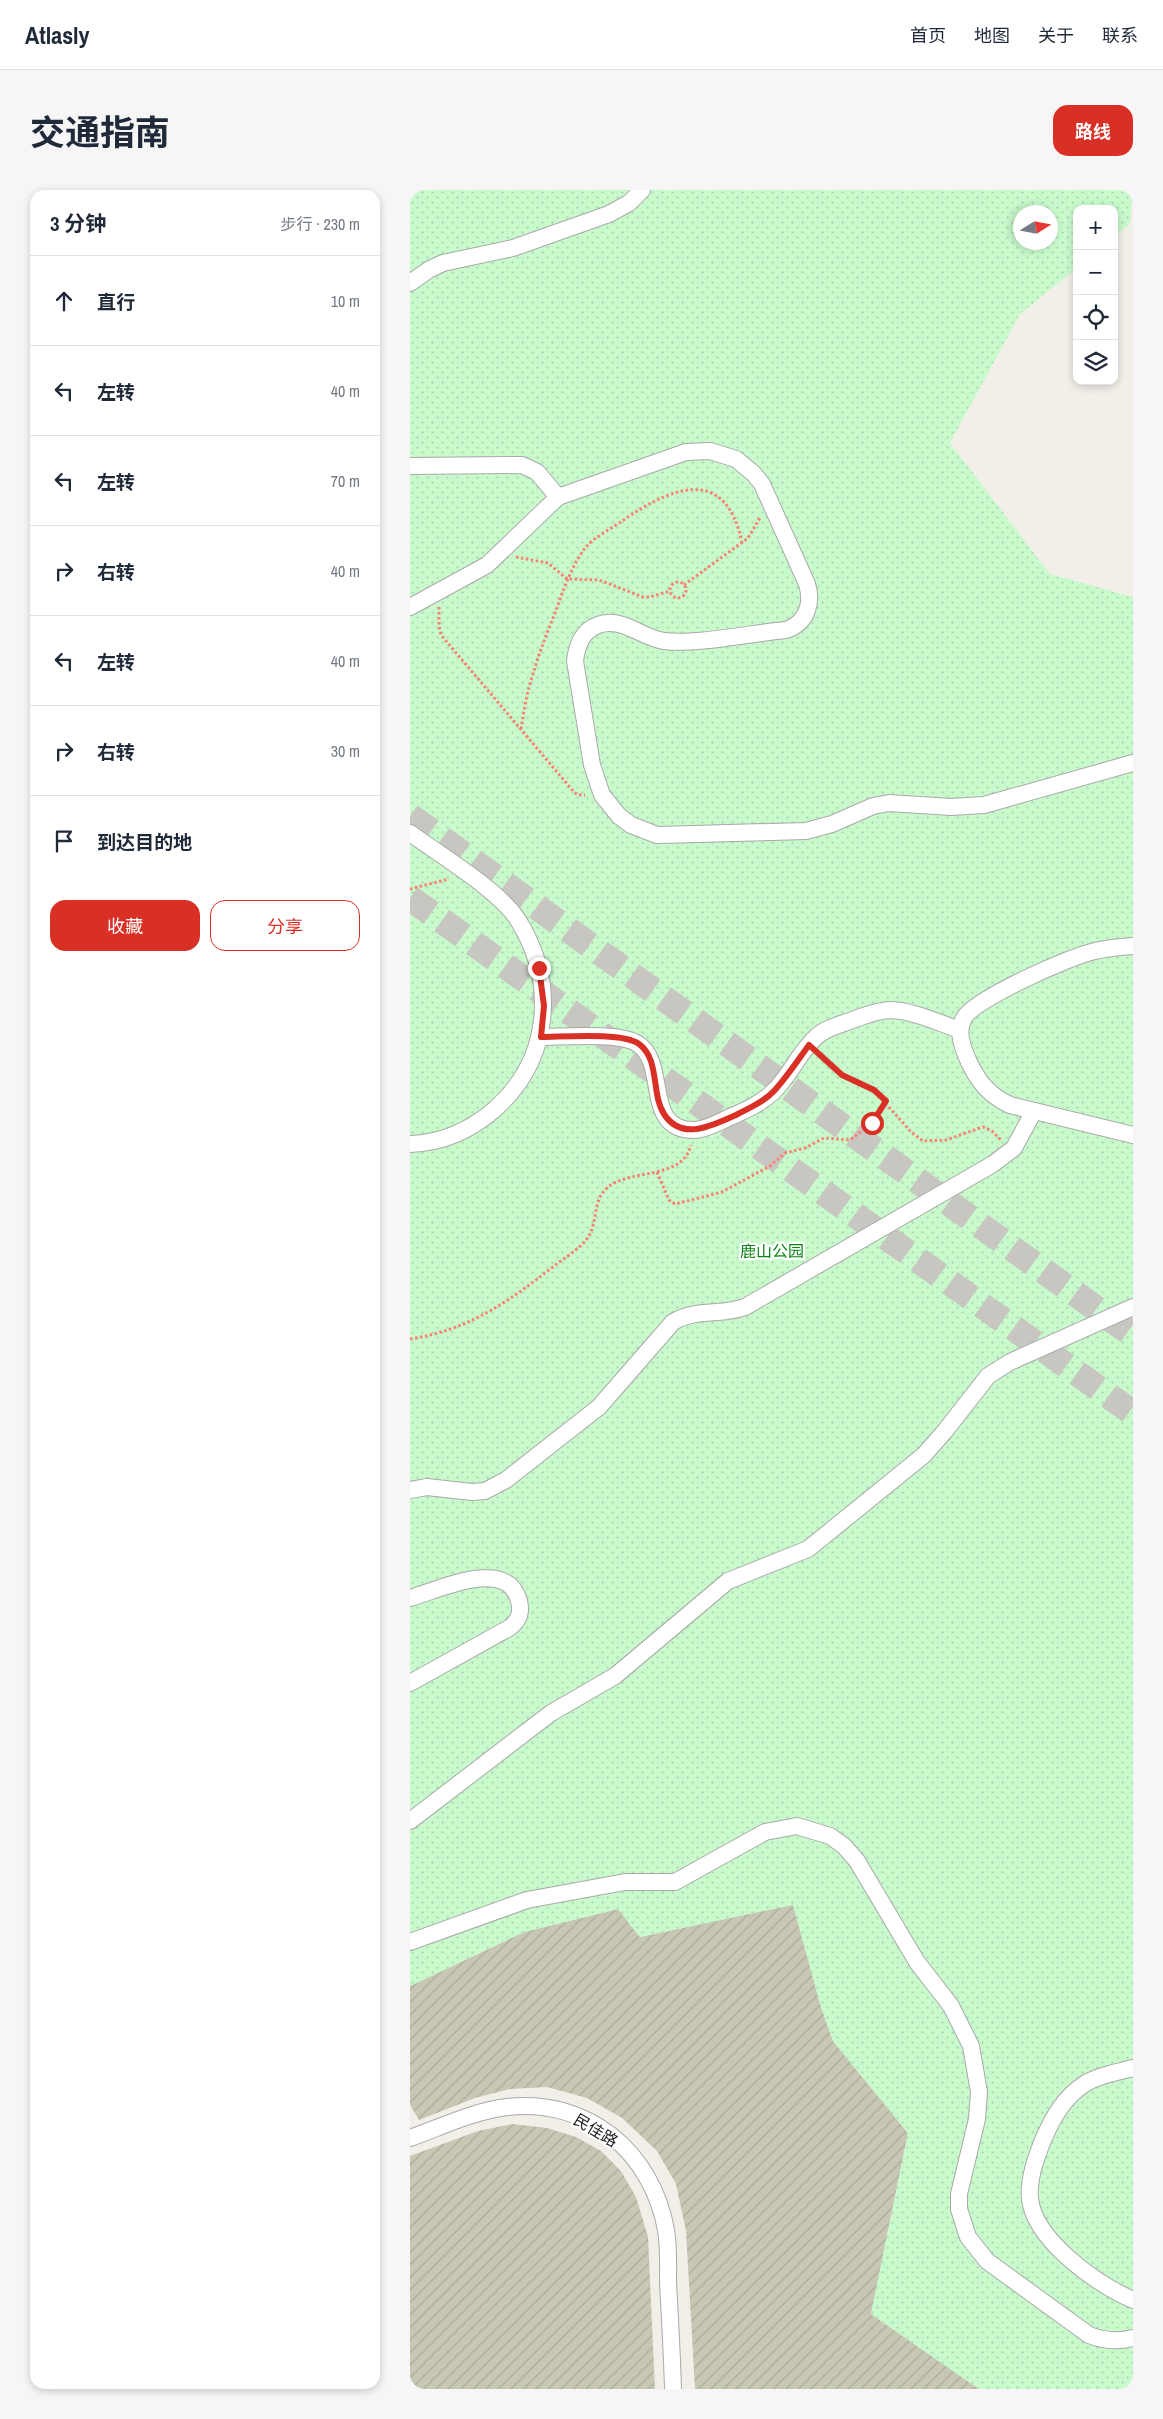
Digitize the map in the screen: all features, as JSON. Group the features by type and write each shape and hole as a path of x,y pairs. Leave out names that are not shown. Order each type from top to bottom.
{"street":[{"path":"410,283 430,269 443,264 513,248 609,214 628,203 642,190"},
{"path":"410,607 477,572 558,497 686,452 698,450 723,454 746,466 762,484 810,593 808,610 799,623 786,630 674,641 651,637 620,624 607,623 588,630 581,638 575,661 592,765 600,790 610,807 619,816 631,825 657,835 793,832 820,828 858,811 889,803 951,807 991,803 1133,763"},
{"path":"410,466 522,465 537,472 558,497"},
{"path":"410,833 467,874 507,906 517,918 533,949 543,987 544,1006 541,1037 525,1074 504,1101 491,1113 453,1136 410,1144"},
{"path":"1133,946 1094,951 1059,964 979,1003 963,1019 960,1030 965,1054 985,1090 1010,1105 1133,1135"},
{"path":"541,1037 620,1038 639,1044 650,1060 659,1102 664,1114 672,1123 683,1129 692,1130 711,1126 765,1099 775,1091 809,1045 827,1030 882,1011 903,1012 960,1030"},
{"path":"410,1490 426,1487 472,1492 496,1486 587,1419 673,1322 690,1314 728,1311 745,1307 984,1169 1011,1151 1022,1137 1034,1111"},
{"path":"410,1821 551,1713 615,1676 717,1590 740,1575 783,1561 808,1549 924,1455 946,1432 988,1376 1010,1362 1133,1306"},
{"path":"410,1598 474,1579 494,1577 508,1584 515,1591 520,1608 520,1617 509,1628 410,1683"},
{"path":"410,1942 527,1900 625,1882 675,1882 765,1832 797,1826 830,1836 844,1846 857,1861 917,1962 951,2006 971,2046 979,2092 978,2119 960,2194 959,2210 968,2237 987,2261 1089,2335 1101,2340 1114,2341 1133,2338"},
{"path":"1133,2068 1087,2082 1068,2097 1053,2118 1040,2147 1031,2174 1030,2200 1042,2230 1065,2255 1100,2281 1133,2300"},
{"name":"民佳路","path":"410,2138 473,2116 507,2107 546,2107 581,2117 613,2136 640,2163 656,2193 666,2231 673,2389"}],"path":[{"path":"521,729 532,675 567,579 590,544 646,505 677,492 700,491 720,498 727,503 736,518 742,543"},
{"path":"684,585 742,543 752,532 769,500"},
{"path":"502,550 524,560 548,563 567,579 599,580 646,598 670,591"},
{"path":"670,591 671,586 675,582 684,585"},
{"path":"670,591 675,597 682,596 685,590 684,585"},
{"path":"440,590 439,626 441,635 578,795 600,790"},
{"path":"410,889 467,874"},
{"path":"809,1045 842,1075 874,1090 886,1101 910,1132 923,1141 946,1140 983,1127 992,1131 1011,1151"},
{"path":"657,1172 669,1200 675,1204 713,1196 770,1166 785,1153 805,1148 824,1138 846,1140 852,1138 872,1123 886,1101"},
{"path":"410,1339 449,1330 488,1314 509,1301 588,1238 597,1202 606,1189 619,1181 657,1172 677,1163 686,1156 691,1146 692,1130"}],"shaded area":[{"path":"793,1904 821,2007 833,2041 908,2133 871,2314 979,2389 695,2389 686,2231 676,2184 657,2151 622,2118 587,2098 547,2087 510,2089 475,2098 419,2120 410,2105 410,1986 524,1932 618,1909 640,1937"},
{"path":"513,2124 547,2128 576,2137 601,2151 621,2171 636,2197 648,2237 655,2389 410,2389 410,2156 478,2131"}],"green space":[{"name":"鹿山公园","path":"410,190 1133,190 1130,224 1118,234 1118,205 1073,205 1073,271 1020,314 950,443 1050,574 1133,597 1133,2389 979,2389 871,2314 908,2133 833,2041 821,2007 793,1905 640,1937 618,1909 524,1932 410,1986"}],"tunnel":[{"path":"410,816 1133,1335"},
{"path":"410,898 1133,1413"}],"route":[{"path":"539,968 544,1006 541,1037 620,1038 639,1044 650,1060 659,1102 664,1114 672,1123 683,1129 697,1130 711,1126 765,1099 775,1091 809,1045 842,1075 857,1084 874,1090 886,1101 872,1123"}]}
